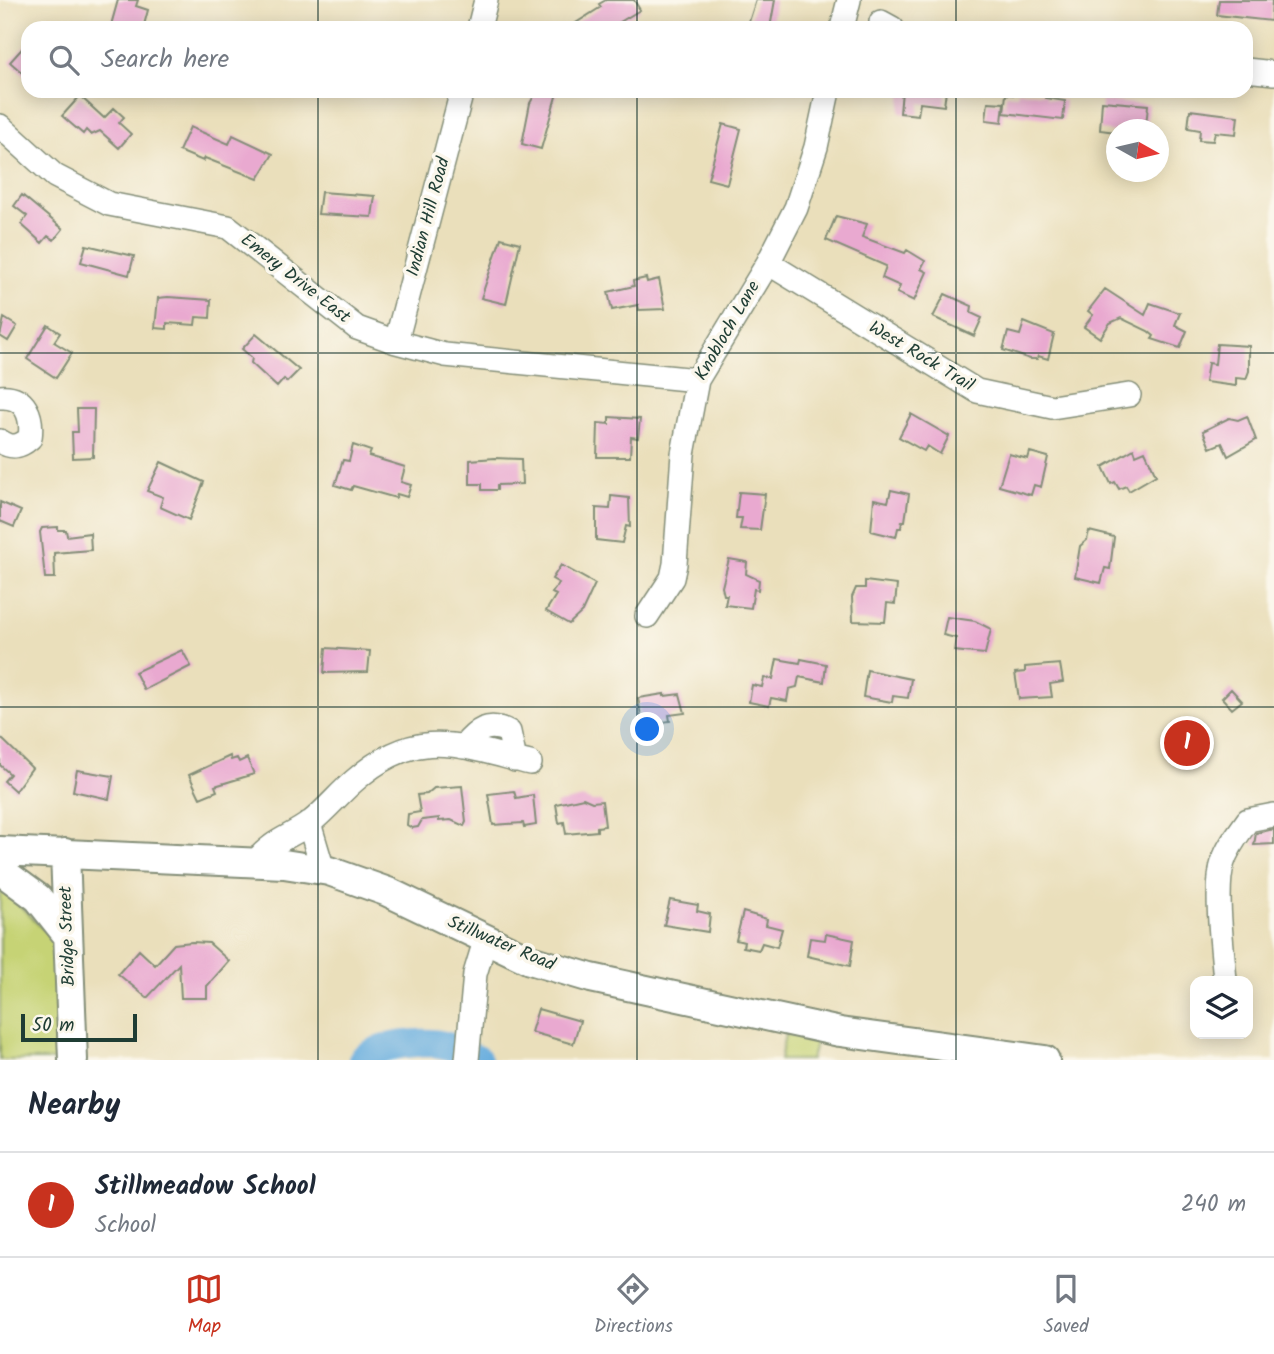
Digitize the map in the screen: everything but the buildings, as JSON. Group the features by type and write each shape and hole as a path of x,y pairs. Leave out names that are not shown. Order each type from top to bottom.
{"main road":[{"name":"Stillwater Road","path":"0,851 255,862 323,870 388,892 485,941 530,960 679,998 840,1032 1045,1060"},
{"name":"Bridge Street","path":"65,853 73,1060"},
{"path":"0,870 37,898 68,936"}],"street":[{"path":"481,21 486,0"},
{"path":"844,21 849,0"},
{"path":"1253,71 1274,73"},
{"name":"Indian Hill Road","path":"396,342 460,98"},
{"name":"Knobloch Lane","path":"647,616 672,578 676,564 683,454 697,380 768,263 796,208 816,147 826,98"},
{"name":"Emery Drive East","path":"0,126 55,176 108,204 228,227 357,328 445,355 697,380"},
{"name":"West Rock Trail","path":"768,263 976,391 1052,407 1129,395"},
{"path":"0,397 16,399 28,409 32,424 30,438 21,445 9,447 0,442"},
{"path":"255,862 270,845 310,823 356,779 396,753 420,744 446,743 522,762"},
{"path":"1225,976 1220,904 1222,864 1248,820 1274,815"},
{"path":"310,823 323,870"},
{"path":"467,1060 475,974 485,941"}],"green space":[{"path":"0,886 55,941 58,1060 0,1060"},
{"path":"785,1034 816,1038 811,1060 780,1060"}],"waterway":[{"path":"362,1060 379,1050 415,1043 452,1047 478,1060"}],"place":[{"name":"Stillmeadow School","path":"1187,743"}]}
